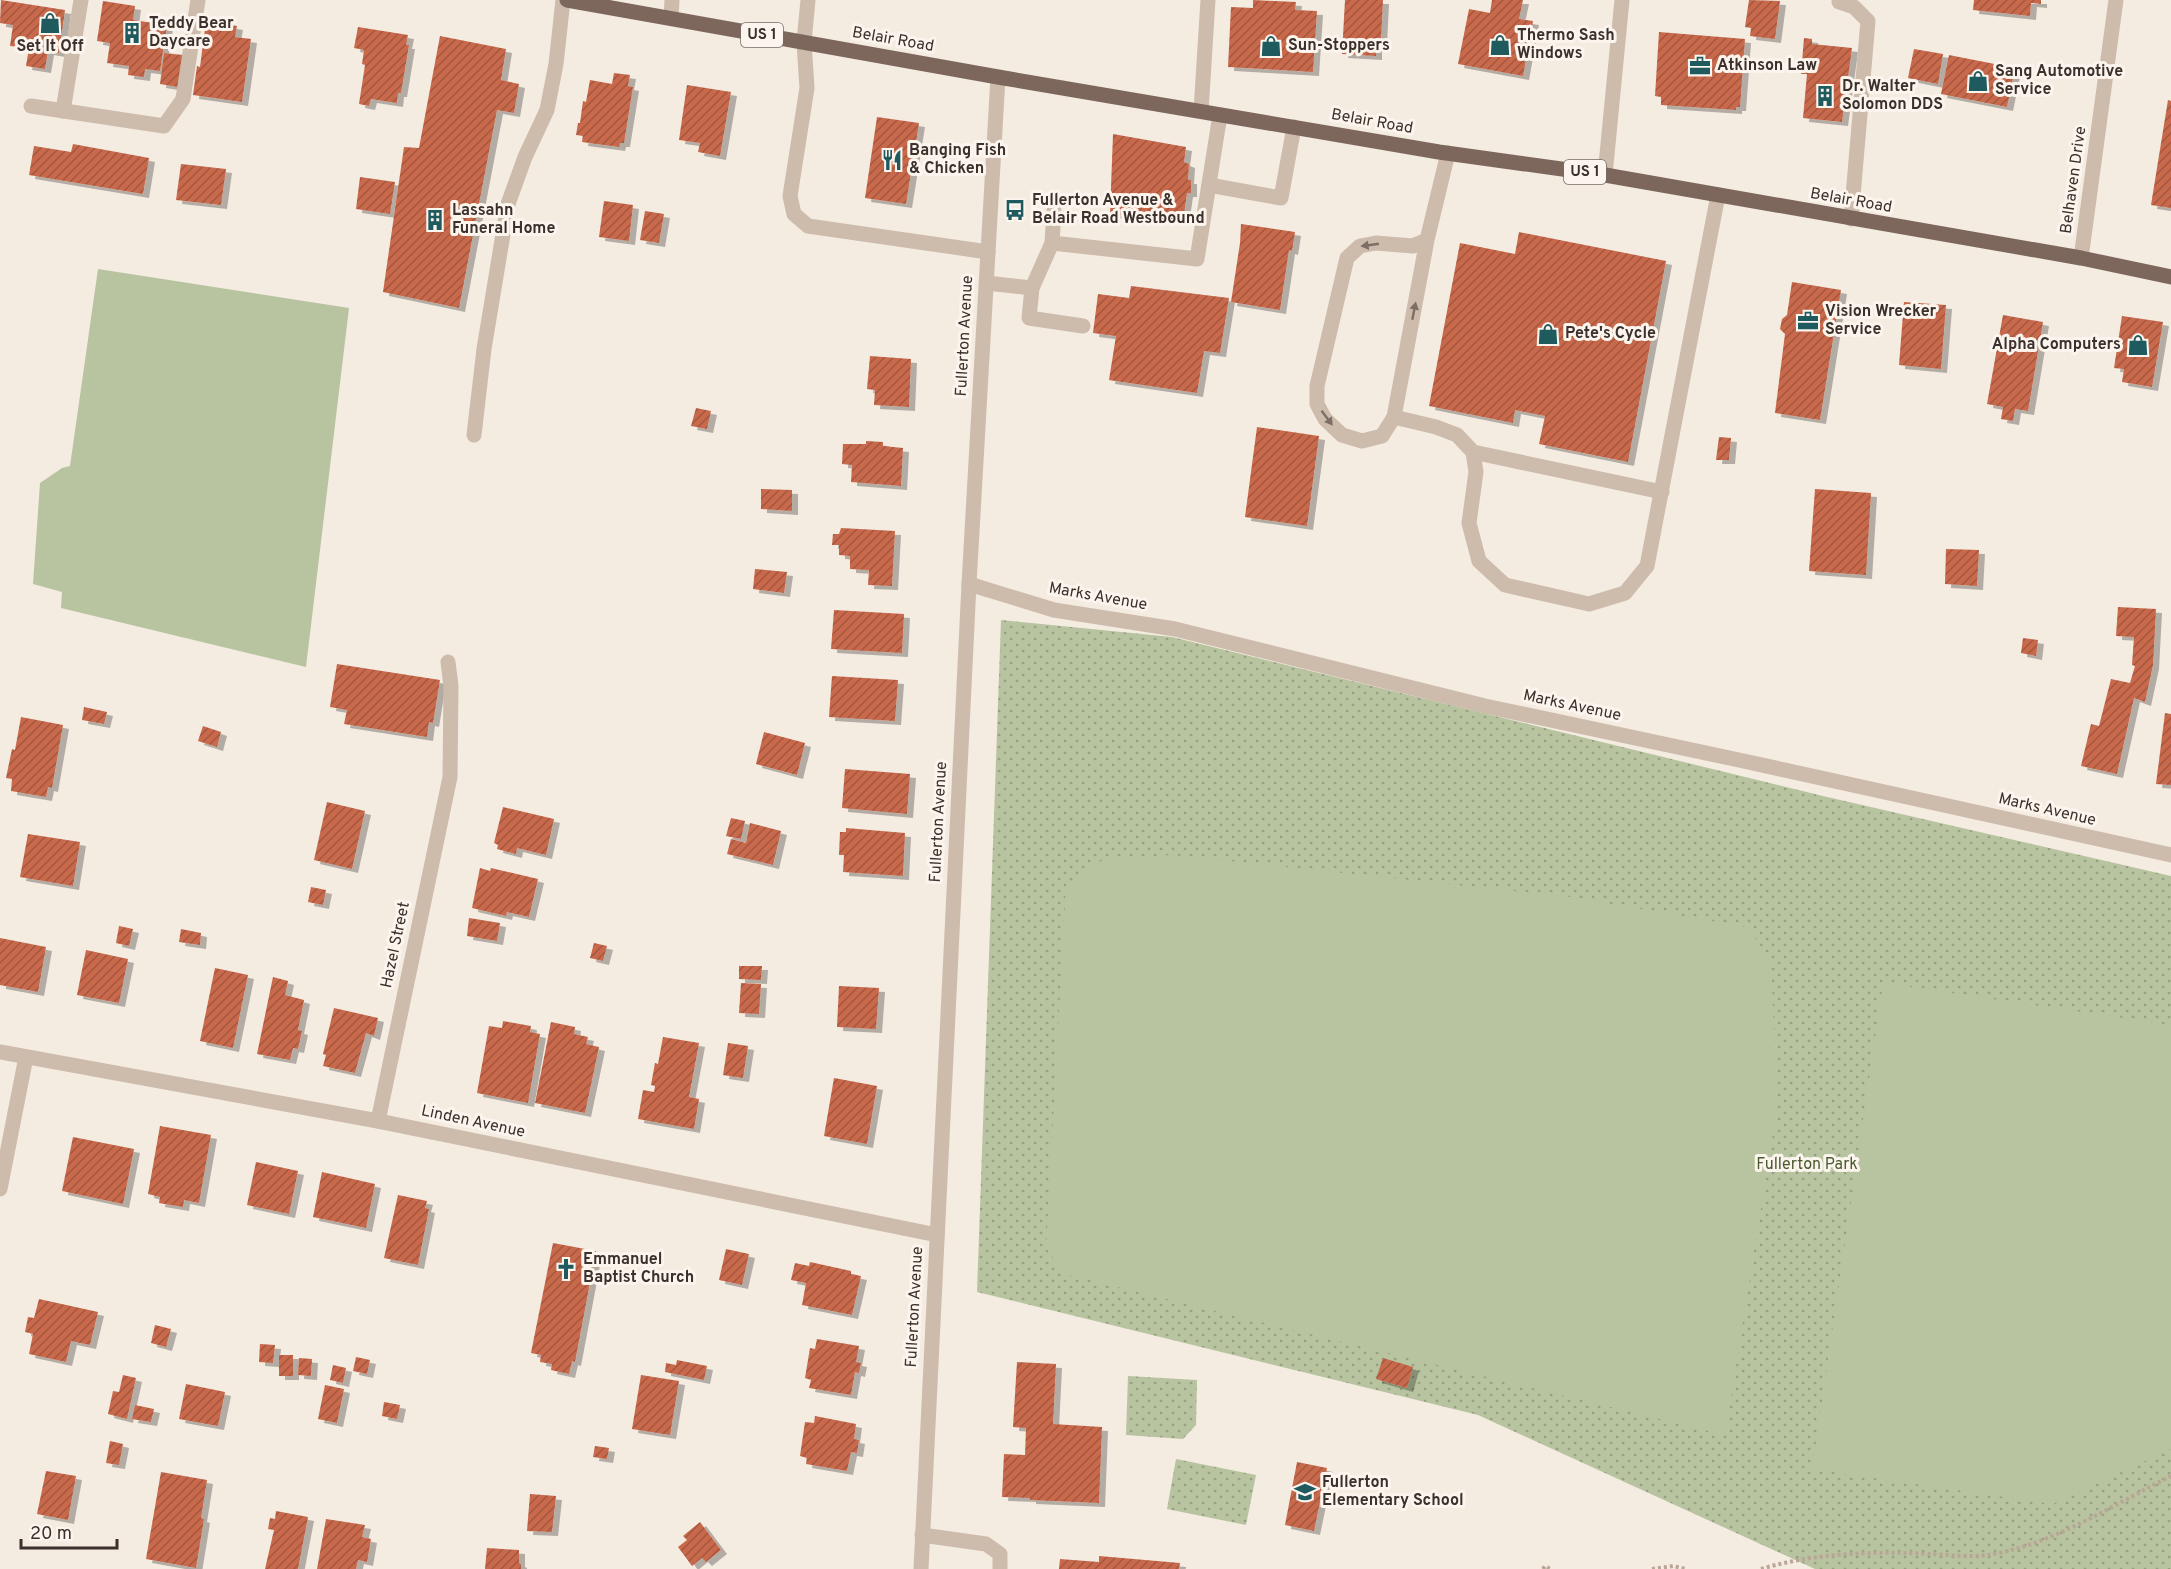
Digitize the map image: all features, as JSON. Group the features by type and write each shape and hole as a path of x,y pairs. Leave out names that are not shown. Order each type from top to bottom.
{"main road":[{"name":"Belair Road","path":"565,0 998,77 1448,153 1605,175 2081,258 2171,277"}],"street":[{"path":"63,111 81,0"},
{"path":"31,106 164,126 183,99 198,0"},
{"path":"474,435 484,349 508,204 525,157 547,110 565,0"},
{"path":"671,18 672,0"},
{"path":"808,0 804,42 807,88 790,196 794,214 808,226 988,252"},
{"path":"1201,111 1208,0"},
{"path":"1605,175 1622,0"},
{"name":"Belhaven Drive","path":"2081,258 2116,0"},
{"path":"1839,2 1854,7 1868,21 1851,219"},
{"name":"Fullerton Avenue","path":"921,1569 969,584 998,77"},
{"path":"1052,243 1197,259 1220,114"},
{"path":"1209,184 1281,198 1294,127"},
{"path":"1427,240 1413,246 1376,243 1360,246 1347,258 1317,386 1317,404 1325,419 1342,435 1362,441 1382,436 1394,417 1427,240 1448,153"},
{"path":"1473,452 1476,472 1469,523 1479,561 1505,585 1589,604 1625,593 1647,566 1718,195"},
{"path":"1054,211 1052,243 1032,288 1029,318 1083,326"},
{"path":"987,283 1032,288"},
{"path":"1394,417 1436,427 1456,435 1473,452 1662,492"},
{"name":"Marks Avenue","path":"969,584 1054,610 1175,629 1485,706 2171,855"},
{"name":"Hazel Street","path":"378,1121 450,777 451,686 448,662"},
{"name":"Linden Avenue","path":"0,1052 378,1121 937,1235"},
{"path":"0,1189 26,1057"},
{"path":"922,1535 986,1544 1000,1554 999,1569"}],"path":[{"path":"1761,1569 1821,1555 1905,1552 1985,1555 2008,1551 2046,1539 2171,1476"},
{"path":"1543,1569 1545,1566 1550,1569"},
{"path":"1652,1569 1673,1566 1686,1569"}],"green space":[{"path":"98,269 349,308 306,667 61,608 62,592 33,584 40,483 62,468 70,466"},
{"name":"Fullerton Park","path":"1001,620 1172,637 1823,796 2171,876 2171,1569 1815,1569 1478,1415 977,1292"},
{"path":"1172,855 1571,897 1747,927 1771,960 1777,1108 1725,1435 1064,1274 1046,1248 1066,885 1104,859"},
{"path":"1883,983 2171,1025 2171,1449 2053,1504 1812,1469"},
{"path":"1128,1376 1197,1380 1196,1425 1183,1439 1126,1435"},
{"path":"1176,1459 1256,1475 1246,1525 1167,1509"}],"building":[{"path":"1,0 65,10 59,53 48,51 45,69 26,66 29,48 10,46 13,25 0,23"},
{"path":"1253,0 1296,2 1295,10 1317,11 1313,72 1228,67 1231,7 1253,8"},
{"path":"1345,0 1383,0 1381,40 1376,40 1376,56 1342,54"},
{"path":"1492,0 1523,0 1519,19 1533,21 1523,76 1458,64 1469,9 1490,13"},
{"path":"1749,0 1780,1 1775,39 1750,36 1751,28 1745,27"},
{"path":"1974,0 2041,0 2041,4 2031,3 2030,16 1973,10"},
{"name":"Teddy Bear Daycare","path":"103,1 135,6 133,20 167,25 160,71 145,69 144,77 128,75 129,66 107,63 110,43 97,41"},
{"path":"206,21 237,26 235,37 251,39 242,102 193,95 197,66 200,67"},
{"path":"358,27 408,35 406,45 409,45 401,93 398,93 397,103 371,99 369,106 359,104 365,65 362,64 364,50 354,48"},
{"path":"1659,32 1745,39 1740,107 1736,107 1736,110 1661,105 1661,97 1655,96"},
{"name":"Lassahn Funeral Home","path":"440,36 506,49 501,80 519,84 514,113 497,110 459,308 383,292 404,147 419,148"},
{"name":"Dr. Walter Solomon DDS","path":"1804,38 1812,39 1812,44 1852,48 1842,122 1803,118 1807,74 1801,74"},
{"path":"1914,49 1943,54 1938,84 1908,78"},
{"path":"164,53 183,55 178,87 160,84"},
{"name":"Sang Automotive Service","path":"1949,55 2015,68 2007,107 1941,94"},
{"path":"614,73 630,75 628,86 633,87 624,143 620,143 619,147 582,142 583,136 576,135 590,80 612,84"},
{"path":"687,85 731,92 720,156 698,152 700,143 679,140"},
{"path":"2168,100 2171,101 2171,208 2151,205"},
{"name":"Banging Fish & Chicken","path":"877,117 919,123 906,204 865,198"},
{"path":"1113,134 1186,147 1184,162 1189,164 1188,180 1191,180 1191,193 1187,193 1183,221 1110,214"},
{"path":"73,144 149,158 143,194 29,175 34,146 71,152"},
{"path":"181,164 226,169 221,205 176,200"},
{"path":"360,177 395,182 390,214 356,209"},
{"path":"604,201 633,205 629,241 599,237"},
{"path":"645,211 664,214 659,243 640,240"},
{"path":"1241,224 1295,232 1292,251 1289,250 1280,310 1231,302"},
{"name":"Pete's Cycle","path":"1519,232 1666,261 1628,462 1539,444 1545,416 1515,410 1513,423 1429,406 1460,243 1515,254"},
{"path":"1792,282 1841,290 1820,420 1775,413 1785,334 1780,329 1782,319 1787,315"},
{"path":"1131,286 1229,298 1220,353 1204,351 1197,393 1109,380 1116,336 1093,333 1098,294 1129,298"},
{"path":"1904,302 1946,305 1941,369 1899,365"},
{"path":"2003,315 2043,322 2028,411 2015,409 2013,421 2001,419 2003,407 1987,404"},
{"name":"Alpha Computers","path":"2122,316 2163,322 2152,387 2122,382 2124,369 2114,368"},
{"path":"870,356 911,359 909,407 874,405 875,390 867,389"},
{"path":"696,408 711,411 707,429 691,426"},
{"path":"1257,427 1319,436 1307,526 1245,517"},
{"path":"1719,437 1731,438 1729,460 1716,460"},
{"path":"866,441 883,442 883,446 903,448 901,486 851,482 852,465 842,464 843,444 866,444"},
{"path":"761,489 792,490 792,511 761,509"},
{"path":"1815,489 1871,493 1866,575 1809,571"},
{"path":"841,528 895,531 892,586 868,585 869,570 850,569 850,556 839,555 839,545 832,545 833,534 839,534"},
{"path":"1946,549 1979,550 1977,586 1945,584"},
{"path":"755,569 787,572 784,593 753,589"},
{"path":"2118,607 2156,609 2153,665 2145,702 2134,698 2117,774 2081,766 2091,724 2099,726 2111,679 2130,683 2135,666 2132,665 2134,637 2116,636"},
{"path":"834,610 904,614 902,653 831,649"},
{"path":"2023,638 2038,640 2036,656 2021,653"},
{"path":"337,664 440,680 433,723 429,722 427,737 344,724 347,710 330,707"},
{"path":"832,676 898,680 895,721 829,717"},
{"path":"84,707 107,712 104,724 82,720"},
{"path":"2165,713 2171,714 2171,785 2156,784"},
{"path":"21,717 63,725 52,788 48,787 46,797 11,791 12,779 6,778 12,749 15,750"},
{"path":"203,726 221,732 217,747 198,741"},
{"path":"764,732 805,743 797,775 756,764"},
{"path":"845,769 910,774 907,814 842,808"},
{"path":"327,802 365,811 352,869 314,860"},
{"path":"503,807 554,819 546,855 517,848 516,854 497,849 498,845 494,843"},
{"path":"731,818 745,821 741,839 726,836"},
{"path":"750,823 781,831 773,865 727,854 731,839 746,843"},
{"path":"846,828 905,833 903,876 843,872 844,855 839,855 840,832 846,832"},
{"path":"28,834 80,842 73,886 20,877"},
{"path":"480,868 490,871 491,868 538,879 529,917 507,912 506,916 472,908"},
{"path":"311,887 326,890 323,905 308,902"},
{"path":"469,918 500,923 497,941 467,936"},
{"path":"119,926 133,929 129,946 116,943"},
{"path":"181,929 201,933 200,945 179,942"},
{"path":"0,938 46,947 38,992 0,985"},
{"path":"594,943 607,946 603,961 590,958"},
{"path":"86,950 128,959 119,1003 77,995"},
{"path":"739,966 762,966 761,980 739,979"},
{"path":"215,968 248,975 233,1048 200,1041"},
{"path":"273,977 288,981 285,995 304,1000 298,1030 302,1031 298,1049 293,1048 290,1060 257,1054"},
{"path":"741,983 761,984 759,1014 739,1013"},
{"path":"839,986 879,988 876,1029 837,1027"},
{"path":"334,1008 378,1018 374,1036 366,1033 355,1073 323,1066 326,1055 323,1054"},
{"path":"503,1021 531,1026 530,1032 540,1034 528,1103 477,1093 489,1026 502,1028"},
{"path":"551,1022 575,1027 574,1034 588,1037 586,1044 599,1047 585,1113 535,1103"},
{"path":"663,1037 699,1043 689,1097 699,1099 694,1129 638,1119 643,1090 654,1092 655,1086 651,1085"},
{"path":"728,1043 748,1046 743,1078 723,1075"},
{"path":"834,1078 877,1086 867,1144 824,1136"},
{"path":"160,1126 211,1135 199,1203 184,1200 183,1207 159,1203 160,1197 148,1194"},
{"path":"73,1137 134,1149 123,1204 62,1191"},
{"path":"256,1162 298,1171 289,1214 247,1205"},
{"path":"322,1172 375,1184 366,1228 313,1217"},
{"path":"398,1195 427,1201 425,1208 429,1209 418,1265 384,1258"},
{"path":"553,1243 596,1251 575,1362 572,1361 569,1374 551,1370 552,1364 540,1362 541,1355 531,1353"},
{"path":"726,1249 749,1254 742,1285 719,1280"},
{"path":"810,1262 851,1271 851,1274 861,1276 852,1315 802,1305 806,1283 791,1280 795,1263 809,1266"},
{"path":"39,1299 98,1312 90,1345 71,1341 66,1362 29,1354 33,1334 25,1332 28,1317 34,1318"},
{"path":"155,1325 171,1329 166,1347 151,1343"},
{"path":"817,1339 859,1346 856,1362 861,1363 859,1373 855,1372 851,1395 809,1388 811,1380 805,1378 810,1348 815,1349"},
{"path":"260,1344 275,1345 273,1363 259,1362"},
{"path":"279,1355 293,1355 293,1376 279,1376"},
{"path":"356,1357 370,1360 367,1374 353,1371"},
{"path":"299,1358 312,1359 311,1376 298,1375"},
{"path":"1383,1358 1413,1367 1407,1388 1376,1379"},
{"path":"677,1360 707,1366 704,1380 665,1372 666,1363 676,1365"},
{"path":"1017,1362 1056,1364 1053,1424 1102,1427 1099,1503 1002,1497 1004,1454 1025,1455 1026,1428 1013,1427"},
{"path":"333,1365 346,1368 343,1383 330,1380"},
{"path":"123,1375 136,1378 127,1419 108,1414 113,1391 119,1392"},
{"path":"641,1375 679,1381 670,1435 632,1429"},
{"path":"186,1384 225,1392 218,1426 179,1419"},
{"path":"325,1385 344,1389 337,1423 318,1419"},
{"path":"384,1402 400,1405 397,1419 382,1416"},
{"path":"135,1405 154,1409 151,1422 132,1419"},
{"path":"815,1416 856,1424 854,1439 859,1440 857,1453 851,1452 847,1471 806,1464 807,1458 800,1456 805,1422 814,1423"},
{"path":"110,1441 123,1444 119,1465 106,1463"},
{"path":"595,1446 609,1448 607,1459 593,1457"},
{"path":"1297,1462 1327,1468 1314,1531 1285,1525"},
{"path":"46,1471 76,1476 68,1520 37,1514"},
{"path":"161,1472 207,1480 201,1518 204,1519 196,1568 146,1559"},
{"path":"530,1494 556,1496 552,1532 527,1531"},
{"path":"276,1511 308,1517 298,1569 265,1569 274,1530 268,1529 270,1518 275,1519"},
{"path":"326,1519 365,1525 362,1537 371,1539 367,1562 358,1560 356,1569 317,1569"},
{"path":"700,1522 721,1550 706,1562 702,1558 692,1566 678,1547 687,1540 683,1536"},
{"path":"487,1548 519,1550 521,1569 485,1569"},
{"path":"1099,1556 1180,1563 1179,1569 1059,1569 1060,1559 1099,1562"}],"place":[{"name":"Set It Off","path":"50,23"},
{"name":"Teddy Bear Daycare","path":"132,33"},
{"name":"Thermo Sash Windows","path":"1500,45"},
{"name":"Sun-Stoppers","path":"1271,46"},
{"name":"Atkinson Law","path":"1700,66"},
{"name":"Sang Automotive Service","path":"1978,81"},
{"name":"Dr. Walter Solomon DDS","path":"1825,96"},
{"name":"Banging Fish & Chicken","path":"892,160"},
{"name":"Fullerton Avenue & Belair Road Westbound","path":"1015,210"},
{"name":"Lassahn Funeral Home","path":"435,220"},
{"name":"Vision Wrecker Service","path":"1808,321"},
{"name":"Pete's Cycle","path":"1548,334"},
{"name":"Alpha Computers","path":"2138,345"},
{"name":"Emmanuel Baptist Church","path":"566,1269"},
{"name":"Fullerton Elementary School","path":"1305,1492"}]}
